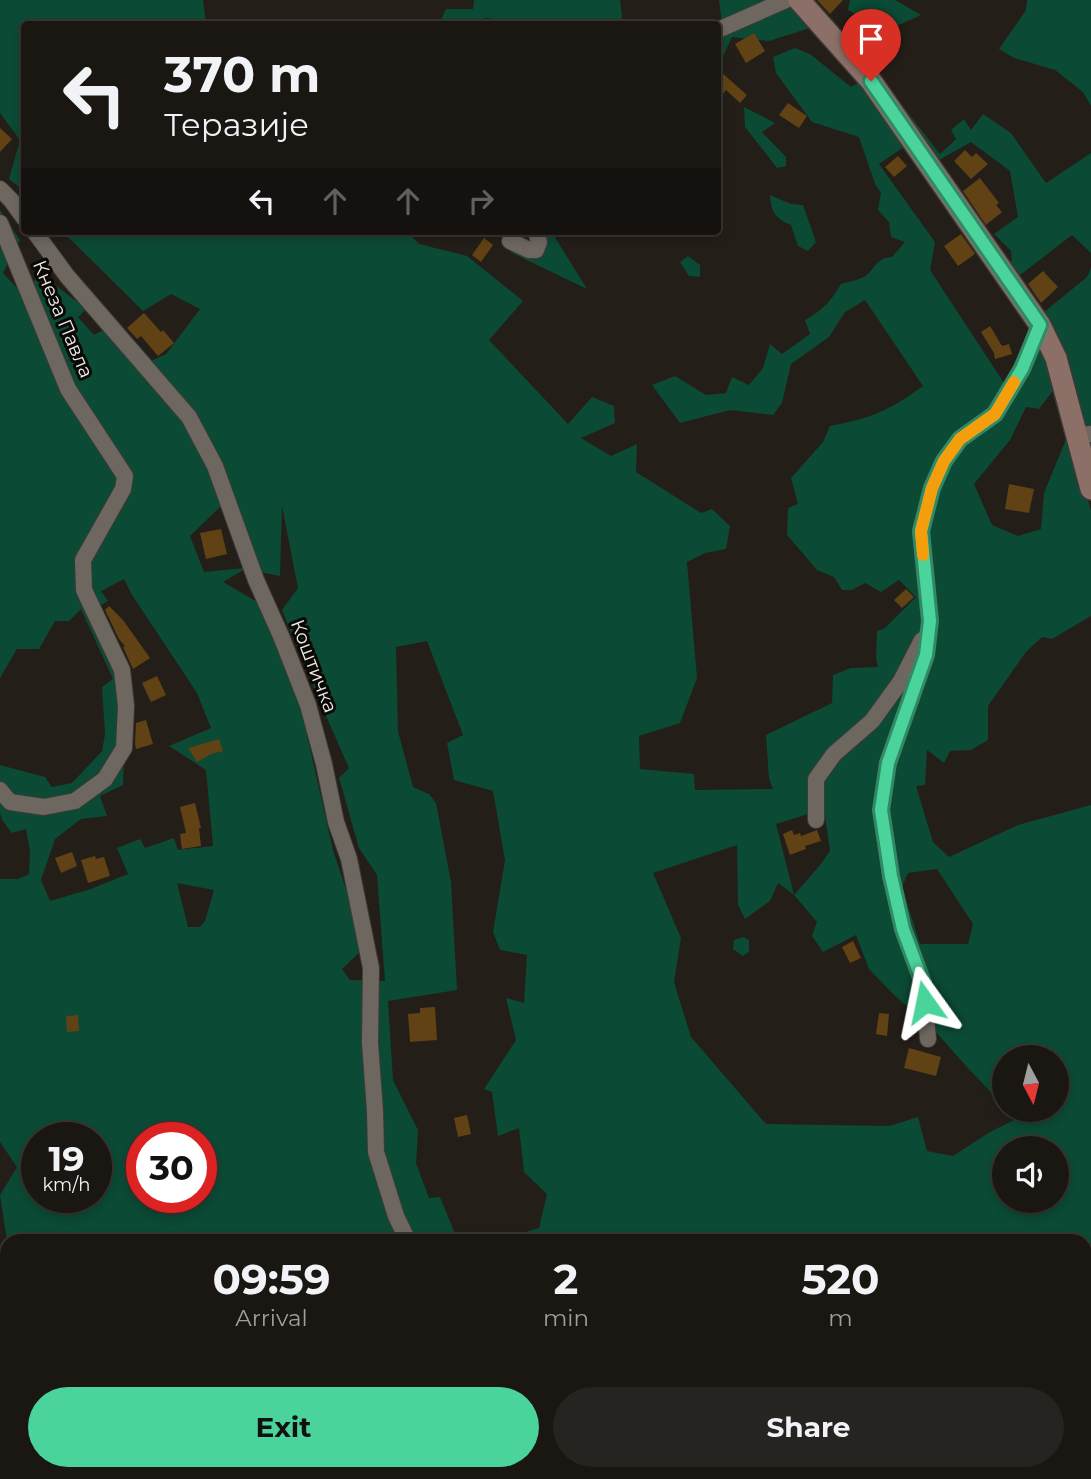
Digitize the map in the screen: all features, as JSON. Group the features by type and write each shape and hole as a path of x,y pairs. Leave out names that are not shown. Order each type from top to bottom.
{"street":[{"path":"721,29 786,0"},
{"path":"799,0 871,81 1040,325 1056,358 1084,435 1091,489"},
{"path":"0,189 21,214"},
{"name":"Кнеза Павла","path":"0,223 68,389 125,476 117,502 83,560 84,590 122,670 126,706 124,748 105,779 75,800 44,807 10,802 0,790"},
{"name":"Коштичка","path":"37,235 67,276 189,417 215,466 256,580 309,705 337,822 349,859 371,968 370,1043 376,1111 376,1152 396,1216 405,1234"},
{"path":"510,241 529,250 536,250 539,242 537,235"},
{"path":"928,1039 923,983 903,929 891,876 881,810 888,763 926,655 930,621 921,531 932,488 944,461 960,439 995,414 1022,369 1040,325"},
{"path":"816,820 816,779 835,754 872,722 901,681 930,621"}],"green space":[{"path":"0,0 203,0 206,21 21,21 21,189 9,179 20,140 0,113"},
{"path":"474,0 620,0 622,16 621,21 513,21 485,18 484,21 440,21 446,9 473,9"},
{"path":"719,0 793,0 813,27 769,41 732,37 721,61 723,31"},
{"path":"850,0 895,0 921,15 890,29 868,61 940,154 956,139 951,130 964,119 971,130 983,114 1011,133 1046,183 1091,153 1091,253 1072,235 1015,279 1005,263 1012,260 1011,251 994,234 1018,217 1010,171 971,142 925,168 908,144 879,164 935,242 930,270 1004,383 1038,317 1087,277 1091,268 1091,448 1086,447 1067,387 1052,392 1039,409 1026,407 1010,440 974,484 992,525 1018,536 1041,529 1044,493 1069,432 1091,511 1091,616 1052,639 1042,637 1026,652 988,706 988,740 971,750 950,751 944,763 927,750 925,785 916,786 933,842 949,857 1018,825 1091,805 1091,1234 519,1234 539,1228 547,1194 524,1172 519,1128 498,1136 492,1092 484,1089 516,1040 506,998 524,1003 527,955 500,950 493,932 505,860 493,791 454,780 447,743 463,735 427,641 396,647 398,731 413,787 429,794 436,803 451,882 457,990 388,1001 393,1080 418,1130 416,1163 429,1198 440,1197 455,1234 6,1234 0,1195 17,1167 0,1142 0,879 18,879 29,874 30,851 26,829 12,833 2,820 0,765 45,777 52,787 72,783 102,751 105,734 102,687 113,679 81,609 69,621 55,621 39,649 17,649 0,678 0,210 20,240 3,273 25,297 39,273 87,309 78,317 94,335 105,329 142,365 166,354 200,309 171,294 143,311 66,235 411,235 419,244 467,256 523,301 489,340 568,424 592,397 614,406 615,423 581,438 611,456 637,444 636,472 701,513 712,509 730,526 726,549 705,553 687,562 697,678 680,723 639,736 640,769 694,774 695,790 773,789 769,779 766,735 832,703 833,675 851,668 878,667 877,631 885,628 916,597 899,580 881,592 865,583 852,590 842,590 834,577 817,570 787,535 788,508 798,504 791,478 823,442 830,426 879,412 923,386 865,300 845,312 829,337 791,364 782,403 773,415 730,410 680,423 652,385 675,376 706,395 726,393 732,377 749,385 763,368 770,344 782,354 810,334 805,320 826,305 841,284 864,277 879,262 892,257 905,242 891,237 889,222 878,210 881,193 875,184 859,137 812,122 776,73 773,57 795,48 810,54 851,87 860,82 853,45 867,21 848,10","holes":["282,506 298,588 282,610 349,768 339,778 359,848 377,875 385,981 350,980 342,969 359,953 349,898 333,850 302,713 259,603 223,582 245,569 280,576","220,507 245,568 204,572 190,536","124,579 197,693 211,728 169,746 206,770 213,846 178,850 174,838 145,848 140,839 117,848 128,874 50,901 41,880 55,839 81,819 107,816 100,796 123,785 127,671 98,607 108,601 101,591","824,809 830,851 794,895 776,824","737,845 738,905 745,919 770,901 778,883 794,895 817,922 812,936 823,952 856,935 869,969 935,1031 992,1093 992,1045 1069,1045 1069,1122 1010,1122 953,1156 927,1151 918,1117 889,1126 766,1124 691,1037 674,982 681,938 653,873","937,869 973,924 968,944 920,944 902,887 908,873","177,883 214,890 205,921 200,927 188,927"]},
{"path":"1027,0 1091,0 1091,106 1083,92 1055,70 1014,58 999,49 1026,10"},
{"path":"744,107 775,123 762,132 786,157 786,166 777,168 745,127"},
{"path":"770,195 791,204 803,205 816,242 808,251 798,246 791,225 775,214"},
{"path":"541,235 553,235 587,289 510,252"},
{"path":"688,256 700,265 700,277 689,276 680,262"},
{"path":"743,937 749,940 749,952 743,956 733,949 734,940"}],"building":[{"path":"817,0 843,0 830,14"},
{"path":"754,33 765,51 746,63 735,44"},
{"path":"721,74 747,95 740,103 726,90 721,96"},
{"path":"788,103 807,116 799,128 779,115"},
{"path":"0,128 12,139 0,152"},
{"path":"965,150 972,157 976,153 988,164 971,179 954,161"},
{"path":"898,156 907,166 894,177 885,167"},
{"path":"980,178 999,203 996,205 1002,212 986,225 963,191"},
{"path":"961,234 975,254 958,266 944,246"},
{"path":"484,238 493,245 481,262 472,255"},
{"path":"1043,271 1058,287 1041,303 1028,284"},
{"path":"144,313 174,343 158,356 141,336 137,339 127,328"},
{"path":"990,326 1002,346 1009,344 1012,354 995,359 981,332"},
{"path":"1009,484 1034,489 1029,513 1005,509"},
{"path":"221,529 227,554 206,559 200,533"},
{"path":"906,589 914,597 902,608 894,600"},
{"path":"109,606 123,620 150,658 133,669 123,647 125,646 105,610"},
{"path":"157,676 166,695 151,702 142,683"},
{"path":"146,720 153,744 136,749 136,723"},
{"path":"219,739 223,751 197,762 188,748"},
{"path":"195,803 201,828 201,846 182,849 180,834 186,833 180,807"},
{"path":"792,830 794,835 800,833 801,836 817,830 821,841 790,855 783,834"},
{"path":"72,852 77,866 61,873 55,858"},
{"path":"95,856 96,859 104,857 110,876 88,883 81,860"},
{"path":"853,941 861,958 850,963 842,947"},
{"path":"435,1007 437,1040 410,1042 408,1014 420,1013 420,1008"},
{"path":"879,1013 889,1014 887,1036 876,1034"},
{"path":"78,1015 79,1031 67,1032 66,1016"},
{"path":"909,1048 941,1057 936,1076 904,1068"},
{"path":"467,1115 471,1134 458,1137 454,1118"}],"slow traffic":[{"path":"923,555 921,531 932,488 944,461 960,439 995,414 1014,382"}],"route":[{"path":"871,81 1040,325 1022,369 995,414 960,439 944,461 932,488 921,531 930,621 926,655 888,763 881,810 891,876 903,929 923,983 925,1002"}]}
